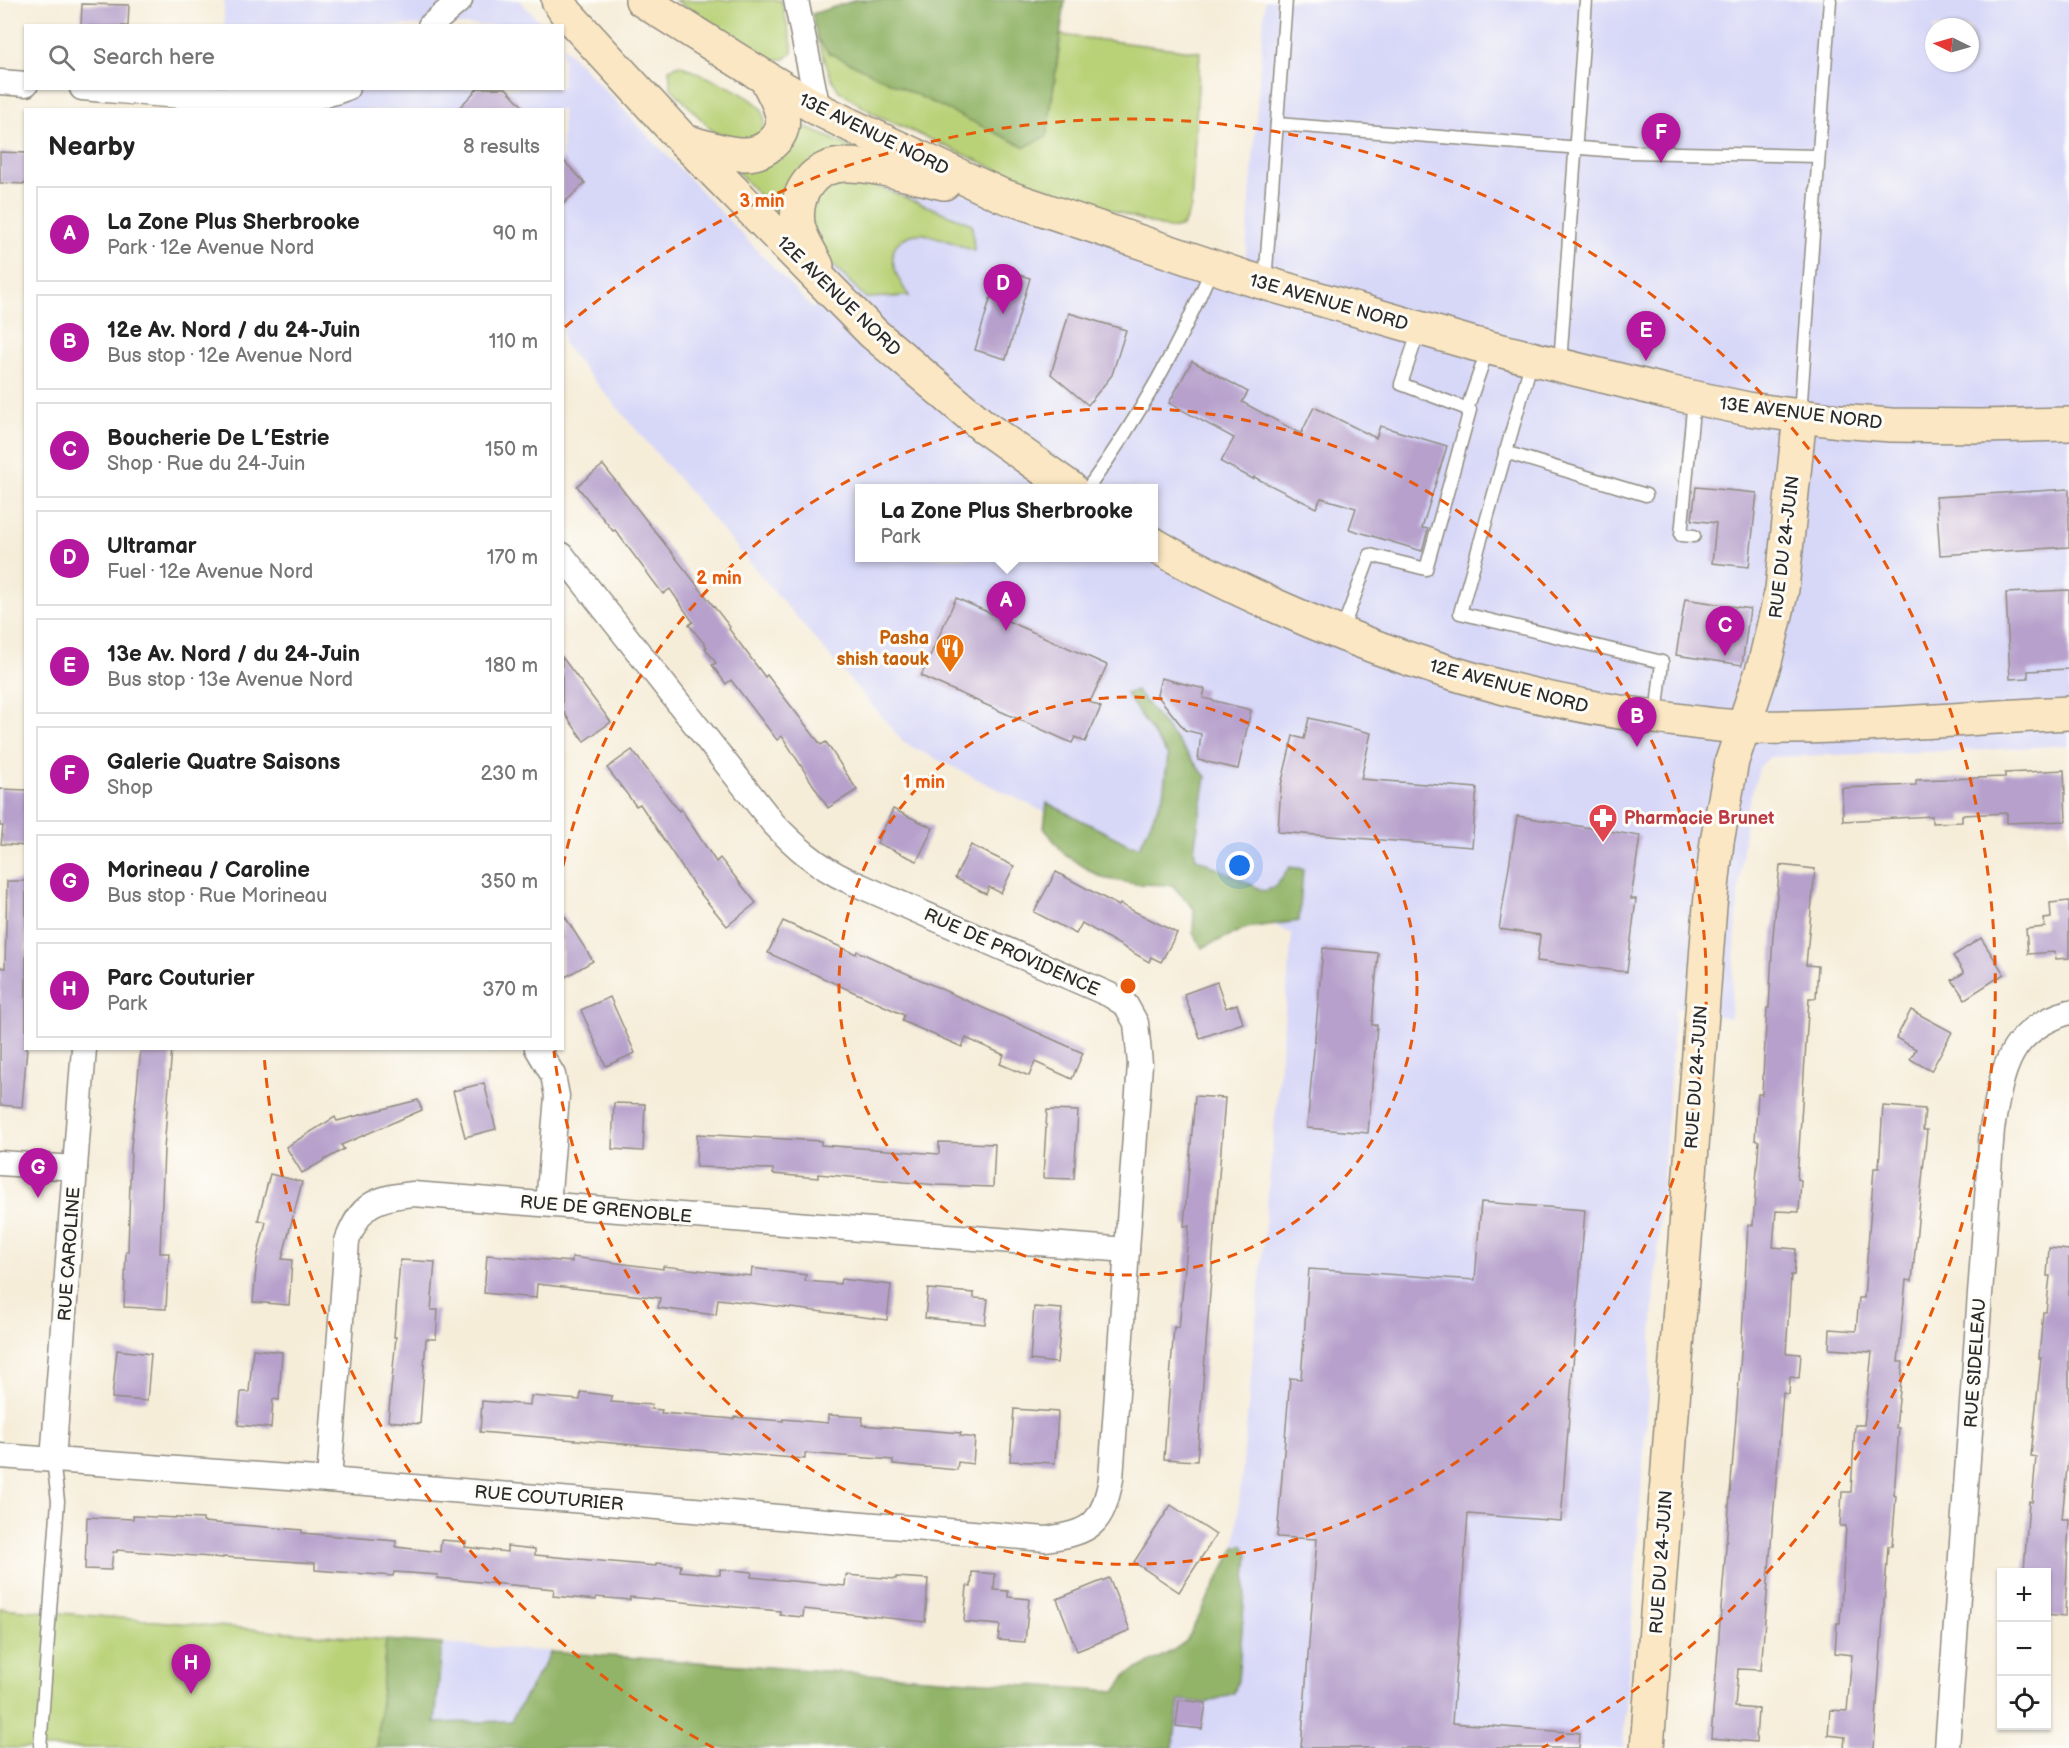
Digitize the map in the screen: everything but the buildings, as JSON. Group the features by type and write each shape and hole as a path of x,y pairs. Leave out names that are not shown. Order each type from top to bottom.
{"main road":[{"name":"12E AVENUE NORD","path":"558,0 567,14 684,141 873,333 982,426 1063,484"},
{"name":"13E AVENUE NORD","path":"642,0 818,109 1001,195 1265,283 1488,347 1694,398 1748,409 1891,425 2069,424"},
{"path":"684,141 743,154 763,150 778,138 783,127 782,111 766,78"},
{"path":"829,289 804,242 798,225 801,195 809,180 820,171 846,165 863,166 1001,195"},
{"name":"RUE DU 24-JUIN","path":"1647,1748 1710,906 1732,761 1765,662 1782,589 1800,416"},
{"name":"12E AVENUE NORD","path":"1158,547 1212,577 1341,634 1419,662 1502,687 1605,710 1703,724 1744,727 1879,723 2069,713"}],"street":[{"path":"432,24 460,0"},
{"path":"795,0 818,109"},
{"path":"0,82 24,84"},
{"path":"93,90 161,102 290,101 330,95 342,90"},
{"name":"RUE DE PROVIDENCE","path":"564,558 773,823 808,857 826,870 847,880 1110,995 1126,1005 1136,1023 1140,1064 1111,1479 1106,1504 1095,1522"},
{"name":"RUE SIDELEAU","path":"1947,1748 1992,1129 2001,1075 2015,1047 2034,1027 2054,1016 2069,1012"},
{"name":"RUE CAROLINE","path":"53,1460 84,1050"},
{"path":"538,1050 553,1075 556,1096 548,1204"},
{"path":"0,1163 75,1168"},
{"name":"RUE DE GRENOBLE","path":"329,1480 347,1241 355,1220 368,1207 383,1199 413,1194 1127,1250"},
{"name":"RUE COUTURIER","path":"0,1456 329,1480 1046,1539 1074,1535 1095,1522"}],"lane":[{"path":"1265,283 1286,0"},
{"path":"1587,0 1577,147 1546,362 1505,452 1460,613 1662,662 1656,717"},
{"path":"1800,416 1830,0"},
{"path":"1277,124 1631,152 1818,156"},
{"path":"1092,484 1116,450 1176,348 1212,267"},
{"path":"1341,634 1370,555 1426,569 1470,410 1401,384 1419,328"},
{"path":"1467,409 1488,347"},
{"path":"1694,398 1681,535 1694,536"},
{"path":"1505,452 1647,495"},
{"path":"40,1748 58,1501 53,1460"}],"shaded area":[{"path":"224,0 519,0 542,24 224,24"},
{"path":"1265,0 2069,0 2069,745 1770,757 1760,766 1747,809 1730,1018 1675,1008 1623,1748 377,1748 386,1640 1221,1698 1292,934 904,743 564,345 564,108 172,108 173,90 564,90 564,47 813,309 829,289 845,165 1245,264"}],"green space":[{"path":"675,0 781,0 792,44 792,53 785,59 771,60"},
{"path":"856,0 1065,0 1047,136 1025,147 829,53 817,38 812,14"},
{"path":"1061,35 1200,52 1191,207 1183,226 1171,229 1014,177 874,114 839,91 831,78 817,38 829,53 1047,136"},
{"path":"680,65 736,90 755,103 761,109 764,117 759,140 725,144 671,88 669,69"},
{"path":"798,124 872,156 848,153 783,221 730,164"},
{"path":"832,179 859,179 972,224 974,251 924,234 906,237 896,246 893,260 897,276 909,296 866,298 825,257 814,238 809,204"},
{"path":"1136,690 1206,777 1194,850 1196,858 1264,891 1275,887 1290,867 1303,869 1299,921 1246,928 1202,948 1193,933 1194,909 1172,885 1136,884 1102,878 1065,855 1044,828 1047,803 1130,845 1140,846 1163,795 1168,756 1126,694"},
{"path":"1243,1545 1248,1554 1238,1680 1234,1693 1206,1703 1179,1700 1173,1748 377,1748 386,1640 442,1644 435,1723 511,1721 551,1652 1116,1691 1126,1675 1186,1641 1235,1547"},
{"path":"0,1608 386,1640 377,1748 0,1748"}],"place":[{"name":"Galerie Quatre Saisons","path":"1661,163"},
{"name":"Ultramar","path":"1003,314"},
{"name":"13e Av. Nord / du 24-Juin","path":"1646,361"},
{"name":"La Zone Plus Sherbrooke","path":"1006,631"},
{"name":"Boucherie De L’Estrie","path":"1725,656"},
{"name":"Pasha shish taouk","path":"950,674"},
{"name":"12e Av. Nord / du 24-Juin","path":"1637,747"},
{"name":"Pharmacie Brunet","path":"1603,844"},
{"name":"Morineau / Caroline","path":"38,1198"},
{"name":"Parc Couturier","path":"191,1694"}]}
